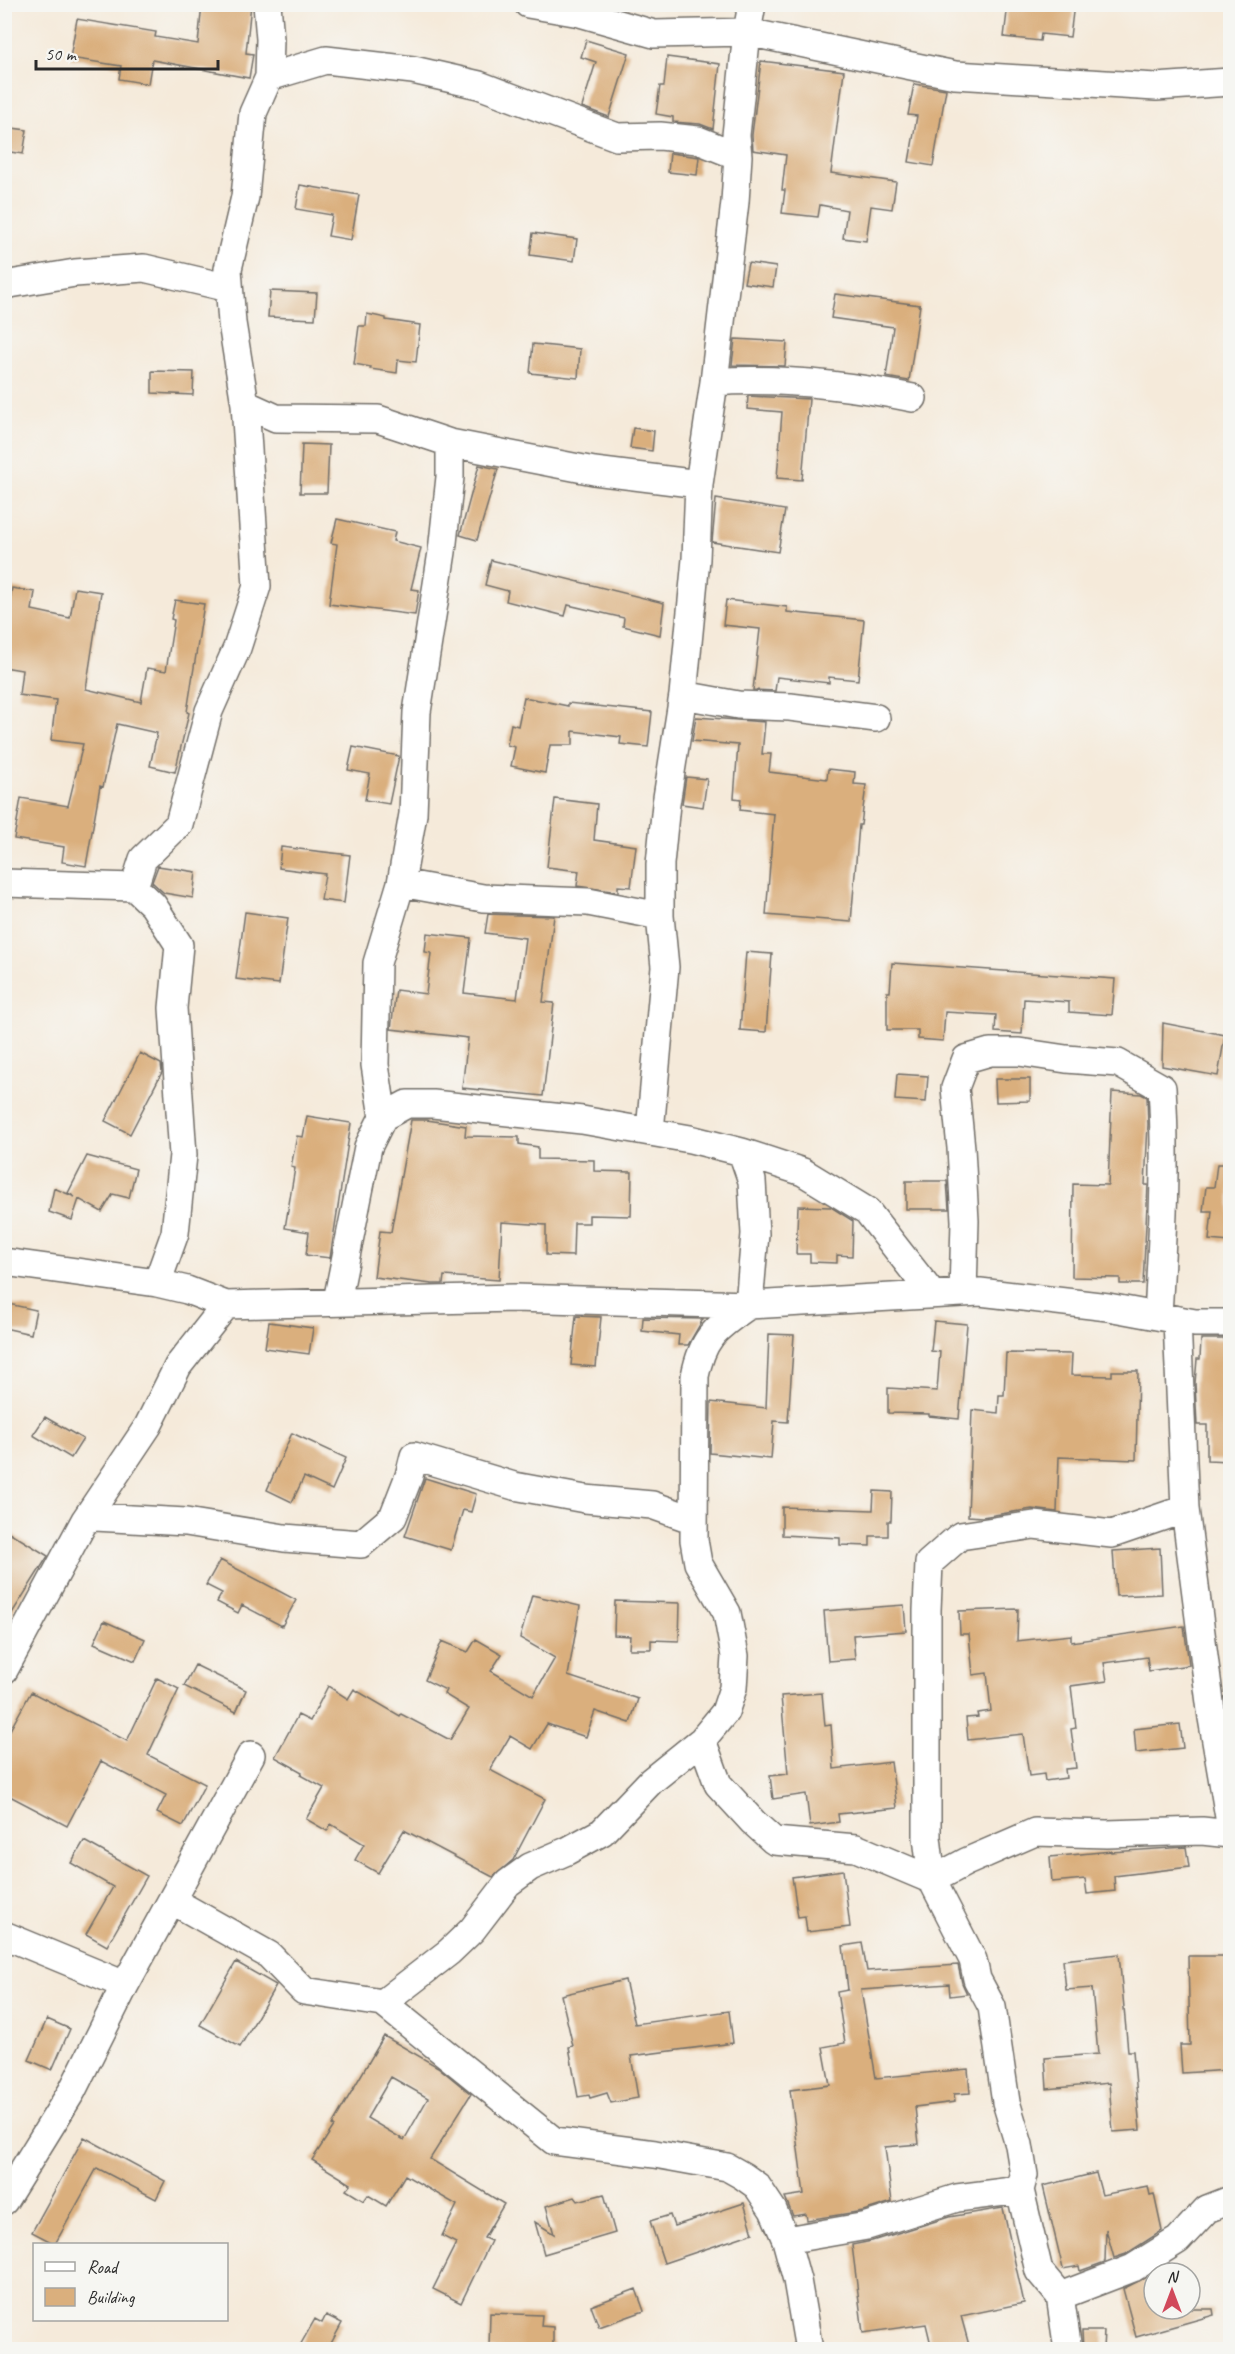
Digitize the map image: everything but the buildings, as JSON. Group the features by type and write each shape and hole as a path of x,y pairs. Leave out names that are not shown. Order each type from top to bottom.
{"street":[{"path":"134,887 143,859 179,824 209,711 237,648 257,586 245,404 232,323 228,269 245,196 253,113 269,77 270,39 267,4"},
{"path":"528,4 580,13 654,34 747,32 955,75 1156,87 1230,82"},
{"path":"650,1131 665,967 660,916 660,864 683,695 696,559 699,484 714,382 735,202 738,156 736,135 752,4"},
{"path":"269,77 326,60 413,70 479,85 617,137 660,136 698,140 738,156"},
{"path":"4,285 75,273 144,268 229,288"},
{"path":"714,382 752,379 817,383 864,388 913,399"},
{"path":"245,404 276,418 378,419 450,442 594,471 699,484"},
{"path":"383,1117 375,1065 377,963 401,883 413,814 417,712 443,541 450,477 450,442"},
{"path":"683,695 738,705 790,707 876,718"},
{"path":"401,883 483,898 588,902 660,916"},
{"path":"4,884 134,887 153,905 179,945 173,1008 183,1155 175,1233 157,1283"},
{"path":"963,1293 965,1221 955,1088 966,1059 990,1052 1019,1052 1118,1063 1162,1089 1167,1318 1185,1509 1212,1718 1230,1823"},
{"path":"337,1301 368,1147 383,1117 406,1104 433,1104 582,1120 650,1131 742,1152 803,1172 867,1211 932,1294"},
{"path":"384,2003 449,1952 472,1930 508,1883 530,1867 602,1832 651,1781 702,1740 725,1712 733,1688 735,1656 727,1613 698,1563 694,1540 695,1376 699,1356 714,1330 749,1305 755,1234 752,1181 742,1152"},
{"path":"4,1262 157,1283 187,1290 226,1305 515,1298 749,1305 980,1292 1108,1307 1195,1323 1230,1323"},
{"path":"4,1670 85,1520 148,1426 178,1366 226,1305"},
{"path":"85,1520 95,1517 186,1522 284,1538 361,1544 393,1517 409,1476 414,1455 514,1486 585,1499 652,1505 694,1520"},
{"path":"1068,2349 1060,2296 1039,2271 1020,2190 1024,2175 1019,2145 1006,2102 992,2007 977,1979 974,1960 932,1880 927,1837 929,1563 960,1536 1034,1525 1112,1534 1185,1509"},
{"path":"702,1740 718,1784 774,1841 856,1848 932,1880"},
{"path":"4,2201 72,2091 125,1985 251,1755"},
{"path":"932,1880 966,1862 1035,1832 1107,1834 1202,1831 1230,1834"},
{"path":"173,1901 269,1955 304,1991 384,2003 554,2142 655,2154 717,2165 727,2167 743,2176 757,2186 773,2210 786,2240 797,2280 808,2349"},
{"path":"4,1935 125,1985"},
{"path":"786,2240 867,2226 957,2198 1020,2190"},
{"path":"1060,2296 1133,2268 1178,2240 1207,2209 1230,2200"}]}
